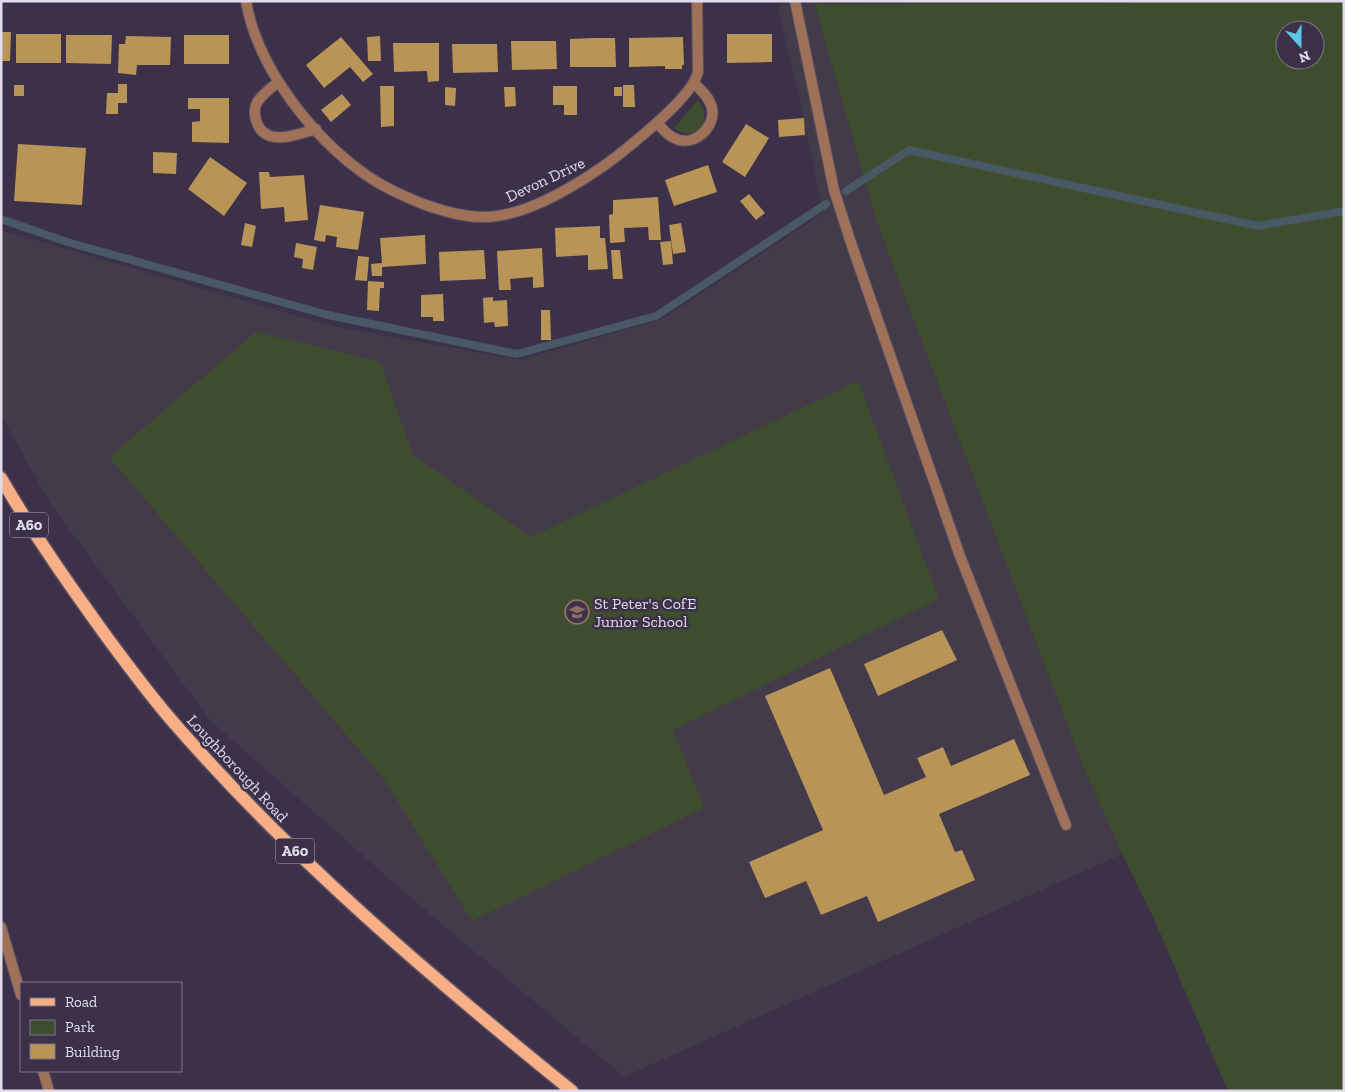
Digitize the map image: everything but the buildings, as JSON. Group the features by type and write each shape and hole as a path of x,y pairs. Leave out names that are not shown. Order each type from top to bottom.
{"main road":[{"name":"Loughborough Road","path":"1,478 59,572 173,722 221,775 268,824 362,914 479,1016 572,1091"}],"street":[{"name":"Devon Drive","path":"246,1 248,15 257,39 278,82 299,110 338,153 378,183 433,207 458,214 477,217 496,216 522,209 580,182 616,157 657,122 694,83"},
{"path":"657,122 672,137 683,140 696,138 707,130 712,115 712,109 707,97 694,83 698,72 697,1"},
{"path":"795,1 834,190 848,236 960,556 1066,825"},
{"path":"278,82 258,101 255,107 254,113 260,129 265,134 274,137 284,137 316,129"},
{"path":"1,927 20,992"},
{"path":"43,1072 49,1091"}],"shaded area":[{"name":"St Peter's CofE Junior School","path":"814,2 878,226 1083,765 1122,854 624,1077 412,899 210,720 50,503 1,415 1,230 332,326 520,360 662,319 823,213 803,113 777,5"}],"green space":[{"path":"1344,1 1344,1091 1228,1091 1155,921 1122,854 1083,766 878,226 814,2 825,4"},
{"path":"698,100 703,108 704,115 700,128 695,132 689,133 674,128"},
{"path":"256,332 380,362 413,455 531,537 858,381 939,599 673,730 704,808 472,921 383,778 109,457"}],"waterway":[{"path":"846,191 909,150 1258,226 1344,211"},
{"path":"1,219 67,242 328,315 517,354 656,316 826,204"}],"place":[{"name":"St Peter's CofE Junior School","path":"577,612"}]}
